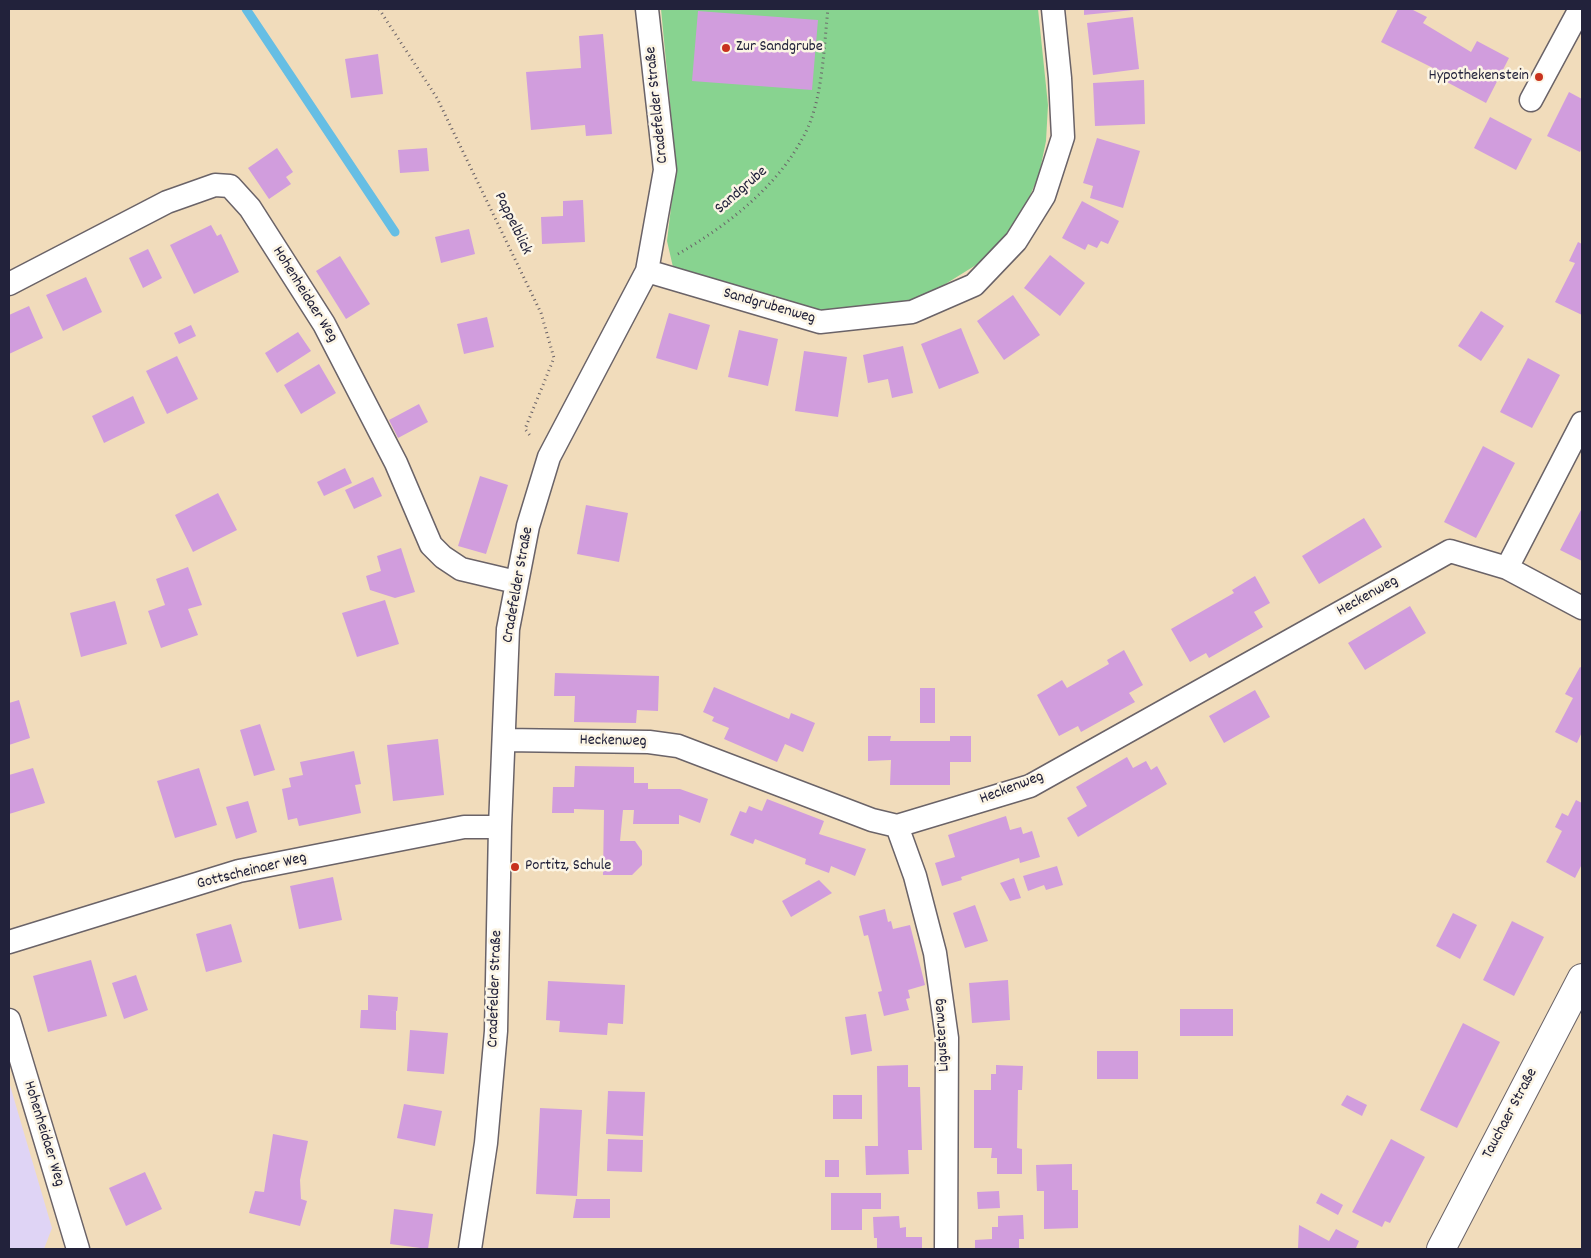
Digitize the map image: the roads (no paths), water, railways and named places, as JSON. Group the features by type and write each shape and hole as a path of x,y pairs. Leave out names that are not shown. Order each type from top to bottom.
{"main road":[{"name":"Tauchaer Straße","path":"1441,1249 1582,978"}],"street":[{"name":"Cradefelder Straße","path":"470,1249 486,1143 496,1031 500,827 508,629 528,526 549,457 647,271 665,170 648,9"},
{"name":"Sandgrubenweg","path":"647,271 820,322 912,312 974,285 1016,241 1044,196 1063,137 1060,78 1053,9"},
{"path":"1531,100 1575,13"},
{"name":"Hohenheidaer Weg","path":"9,284 167,202 215,185 230,186 250,208 324,324 396,463 431,544 443,557 460,569 516,582"},
{"path":"1507,568 1582,423"},
{"name":"Heckenweg","path":"504,740 649,742 678,746 872,820 897,826 1030,786 1450,551 1507,568 1582,608"},
{"name":"Ligusterweg","path":"897,826 915,876 935,953 947,1038 946,1249"},
{"name":"Gottscheinaer Weg","path":"9,942 239,871 464,827 500,827"},
{"name":"Hohenheidaer Weg","path":"9,1020 78,1249"}],"waterway":[{"path":"246,9 395,232"}],"place":[{"name":"Zur Sandgrube","path":"726,48"},
{"name":"Hypothekenstein","path":"1539,77"},
{"name":"Portitz, Schule","path":"515,867"}]}
